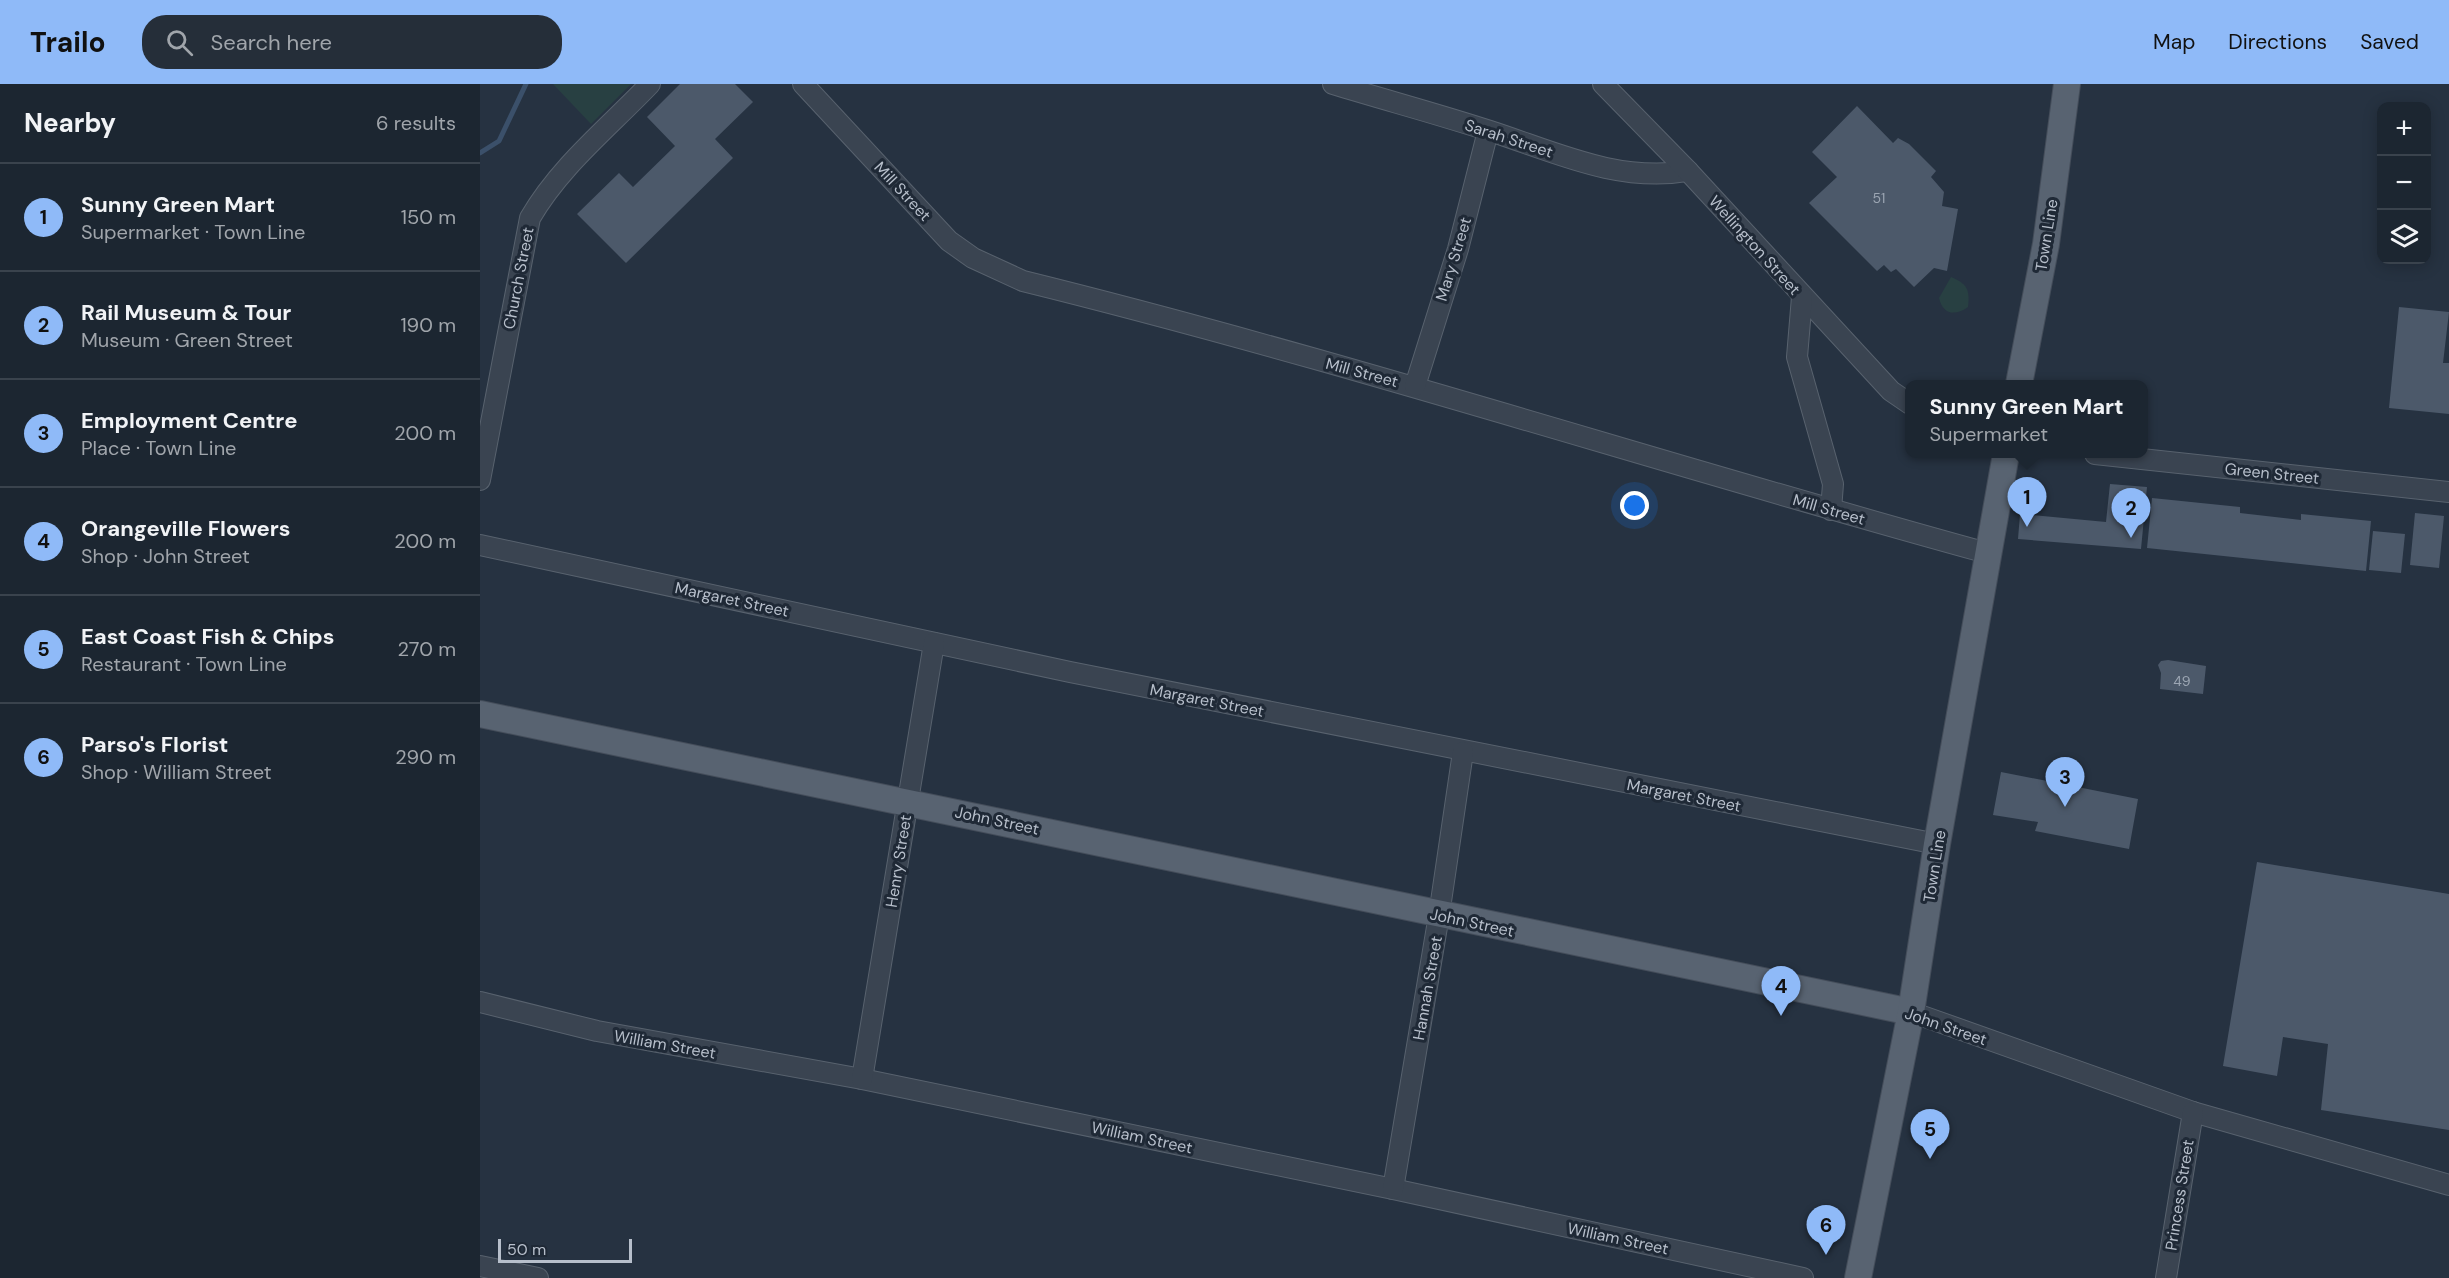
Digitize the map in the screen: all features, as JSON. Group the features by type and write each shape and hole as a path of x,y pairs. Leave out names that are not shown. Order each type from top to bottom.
{"main road":[{"name":"Town Line","path":"2020,380 2046,244 2067,84"},
{"name":"Town Line","path":"1858,1278 1911,1012 1937,844 2005,458"},
{"name":"John Street","path":"480,714 908,801 1439,915 1911,1012"}],"street":[{"name":"Church Street","path":"480,480 530,218 547,190 569,164 650,84"},
{"name":"Mill Street","path":"803,84 949,241 999,271 1023,281 1414,386 1831,510 1987,553"},
{"name":"Sarah Street","path":"1332,84 1488,131 1593,167 1661,175 1688,171"},
{"name":"Wellington Street","path":"1603,84 1688,171 1891,391 1905,401"},
{"name":"Mary Street","path":"1414,386 1458,249 1488,131"},
{"path":"1802,297 1797,357 1833,484 1831,510"},
{"name":"Green Street","path":"2140,458 2449,492"},
{"name":"Margaret Street","path":"480,545 934,643 1462,752 1937,844"},
{"name":"Henry Street","path":"861,1079 934,643"},
{"name":"Hannah Street","path":"1393,1189 1439,915 1462,752"},
{"name":"William Street","path":"480,1002 597,1031 861,1079 1393,1189 1803,1278"},
{"name":"John Street","path":"1911,1012 2193,1112 2449,1185"},
{"name":"Princess Street","path":"2166,1278 2193,1112"},
{"path":"480,1266 538,1278"}],"green space":[{"path":"553,84 631,84 591,124"},
{"path":"1951,277 1961,282 1968,291 1968,307 1954,313 1943,308 1939,298"}],"building":[{"path":"680,84 735,84 753,102 715,139 733,158 626,263 577,214 619,173 633,187 675,146 647,117"},
{"path":"1857,106 1893,143 1898,138 1909,144 1936,171 1931,177 1944,192 1942,206 1958,209 1947,271 1934,268 1914,287 1896,269 1891,272 1884,265 1877,271 1809,203 1837,177 1812,152"},
{"path":"2399,307 2449,312 2443,363 2449,363 2449,414 2389,408"},
{"path":"2110,484 2147,487 2141,549 2018,539 2020,514 2106,522"},
{"path":"2152,498 2240,507 2240,513 2301,520 2301,514 2371,521 2366,571 2147,548"},
{"path":"2415,513 2444,516 2439,568 2410,565"},
{"path":"2373,531 2405,534 2401,573 2369,570"},
{"path":"2161,661 2206,666 2203,694 2160,689 2161,673 2158,665"},
{"path":"2001,772 2138,799 2129,849 2035,831 2038,822 1993,815"},
{"path":"2257,862 2449,894 2449,1130 2321,1110 2328,1044 2283,1037 2277,1076 2223,1066"}],"waterway":[{"path":"480,153 499,141 526,84"}],"place":[{"name":"Sunny Green Mart","path":"2027,527"},
{"name":"Rail Museum & Tour","path":"2131,538"},
{"name":"Employment Centre","path":"2065,807"},
{"name":"Orangeville Flowers","path":"1781,1016"},
{"name":"East Coast Fish & Chips","path":"1930,1159"},
{"name":"Parso's Florist","path":"1826,1255"}]}
